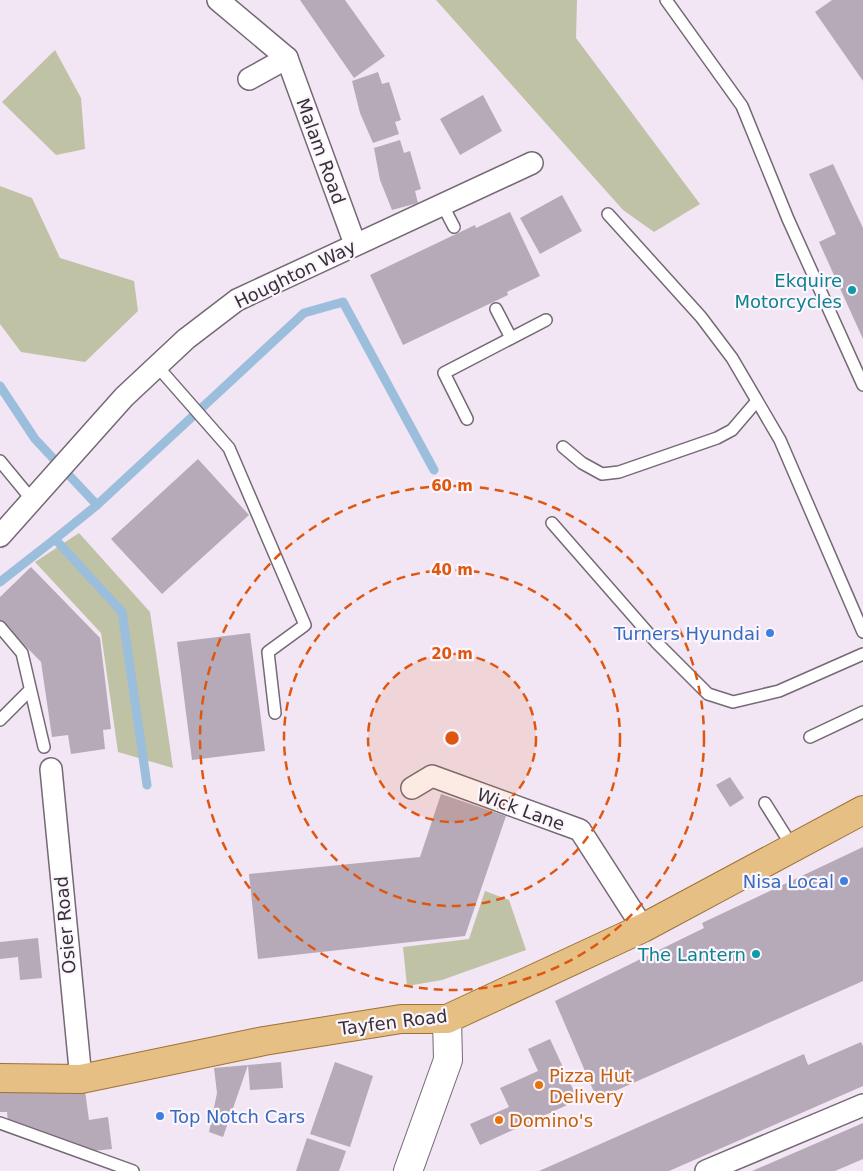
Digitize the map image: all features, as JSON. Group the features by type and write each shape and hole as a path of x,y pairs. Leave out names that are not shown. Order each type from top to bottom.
{"main road":[{"name":"Tayfen Road","path":"0,1078 81,1079 264,1041 401,1019 447,1019 643,928 792,846 863,810"}],"street":[{"name":"Malam Road","path":"218,0 287,58 356,244"},
{"path":"249,79 287,58"},
{"name":"Houghton Way","path":"0,536 124,397 186,339 237,300 532,163"},
{"name":"Osier Road","path":"51,769 81,1079"},
{"name":"Wick Lane","path":"412,788 432,776 580,830 643,928"},
{"path":"408,1171 448,1060 447,1019"},
{"path":"706,1171 863,1105"}],"lane":[{"path":"666,0 742,106 788,219 863,385"},
{"path":"442,204 454,227"},
{"path":"608,214 701,317 732,358 756,402 780,440 863,632"},
{"path":"496,309 511,338"},
{"path":"467,419 444,373 546,320"},
{"path":"157,366 229,448 305,626 268,652 275,713"},
{"path":"564,446 582,463 602,474 619,472 717,438 732,430 756,402"},
{"path":"0,462 33,501"},
{"path":"552,523 656,642 708,694 733,702 780,691 863,654"},
{"path":"0,627 22,654 44,747"},
{"path":"0,720 30,690"},
{"path":"810,737 863,712"},
{"path":"765,803 792,846"},
{"path":"0,1124 133,1171"}],"green space":[{"path":"436,0 577,0 576,38 700,204 654,232 623,210"},
{"path":"55,50 81,98 85,149 56,155 2,102"},
{"path":"0,186 32,198 60,258 134,281 138,311 85,362 21,352 0,324"},
{"path":"79,533 150,612 173,768 118,752 101,633 35,562"},
{"path":"485,891 509,900 526,950 442,980 407,986 403,947 469,939"}],"building":[{"path":"300,0 345,0 385,56 354,78"},
{"path":"832,0 863,0 863,81 815,12"},
{"path":"378,72 382,84 389,82 401,120 395,122 399,134 373,143 360,113 352,81"},
{"path":"483,95 502,131 460,155 440,119"},
{"path":"400,140 404,153 410,151 421,189 415,191 418,203 392,210 380,180 374,148"},
{"name":"Ekquire Motorcycles","path":"833,164 863,228 863,339 819,242 836,234 809,174"},
{"path":"562,195 582,231 540,254 520,218"},
{"path":"510,212 540,276 507,292 508,295 403,345 370,275 475,225 476,228"},
{"path":"198,459 249,515 162,594 111,539"},
{"path":"31,567 100,638 111,729 103,730 105,749 71,754 68,735 52,737 41,662 0,620 0,597"},
{"path":"250,633 265,751 192,760 177,642"},
{"path":"730,777 744,798 730,807 716,785"},
{"path":"441,794 506,816 465,936 258,959 249,874 420,857"},
{"name":"The Lantern","path":"863,847 863,981 597,1099 555,1001 704,928 702,923"},
{"path":"38,938 42,978 20,980 18,957 0,959 0,942"},
{"path":"550,1039 578,1100 480,1145 470,1124 509,1107 500,1088 538,1071 528,1049"},
{"path":"861,1042 863,1046 863,1086 669,1171 539,1171 804,1054 808,1065"},
{"path":"281,1062 283,1088 250,1090 248,1065"},
{"path":"335,1062 373,1076 350,1147 310,1134"},
{"path":"248,1065 223,1137 209,1132 217,1093 214,1068"},
{"path":"84,1083 89,1120 108,1117 112,1149 93,1151 8,1123 7,1112 0,1112 0,1090"},
{"path":"863,1123 863,1159 835,1171 752,1171"},
{"path":"307,1138 346,1151 339,1171 296,1171"}],"waterway":[{"path":"97,505 304,313 343,302 434,470"},
{"path":"0,386 35,439 97,505 55,539 122,612 147,785"},
{"path":"0,582 55,539"}],"place":[{"name":"Ekquire Motorcycles","path":"852,290"},
{"name":"Turners Hyundai","path":"770,633"},
{"name":"Nisa Local","path":"844,881"},
{"name":"The Lantern","path":"756,954"},
{"name":"Pizza Hut Delivery","path":"539,1085"},
{"name":"Top Notch Cars","path":"160,1116"},
{"name":"Domino's","path":"499,1120"}]}
